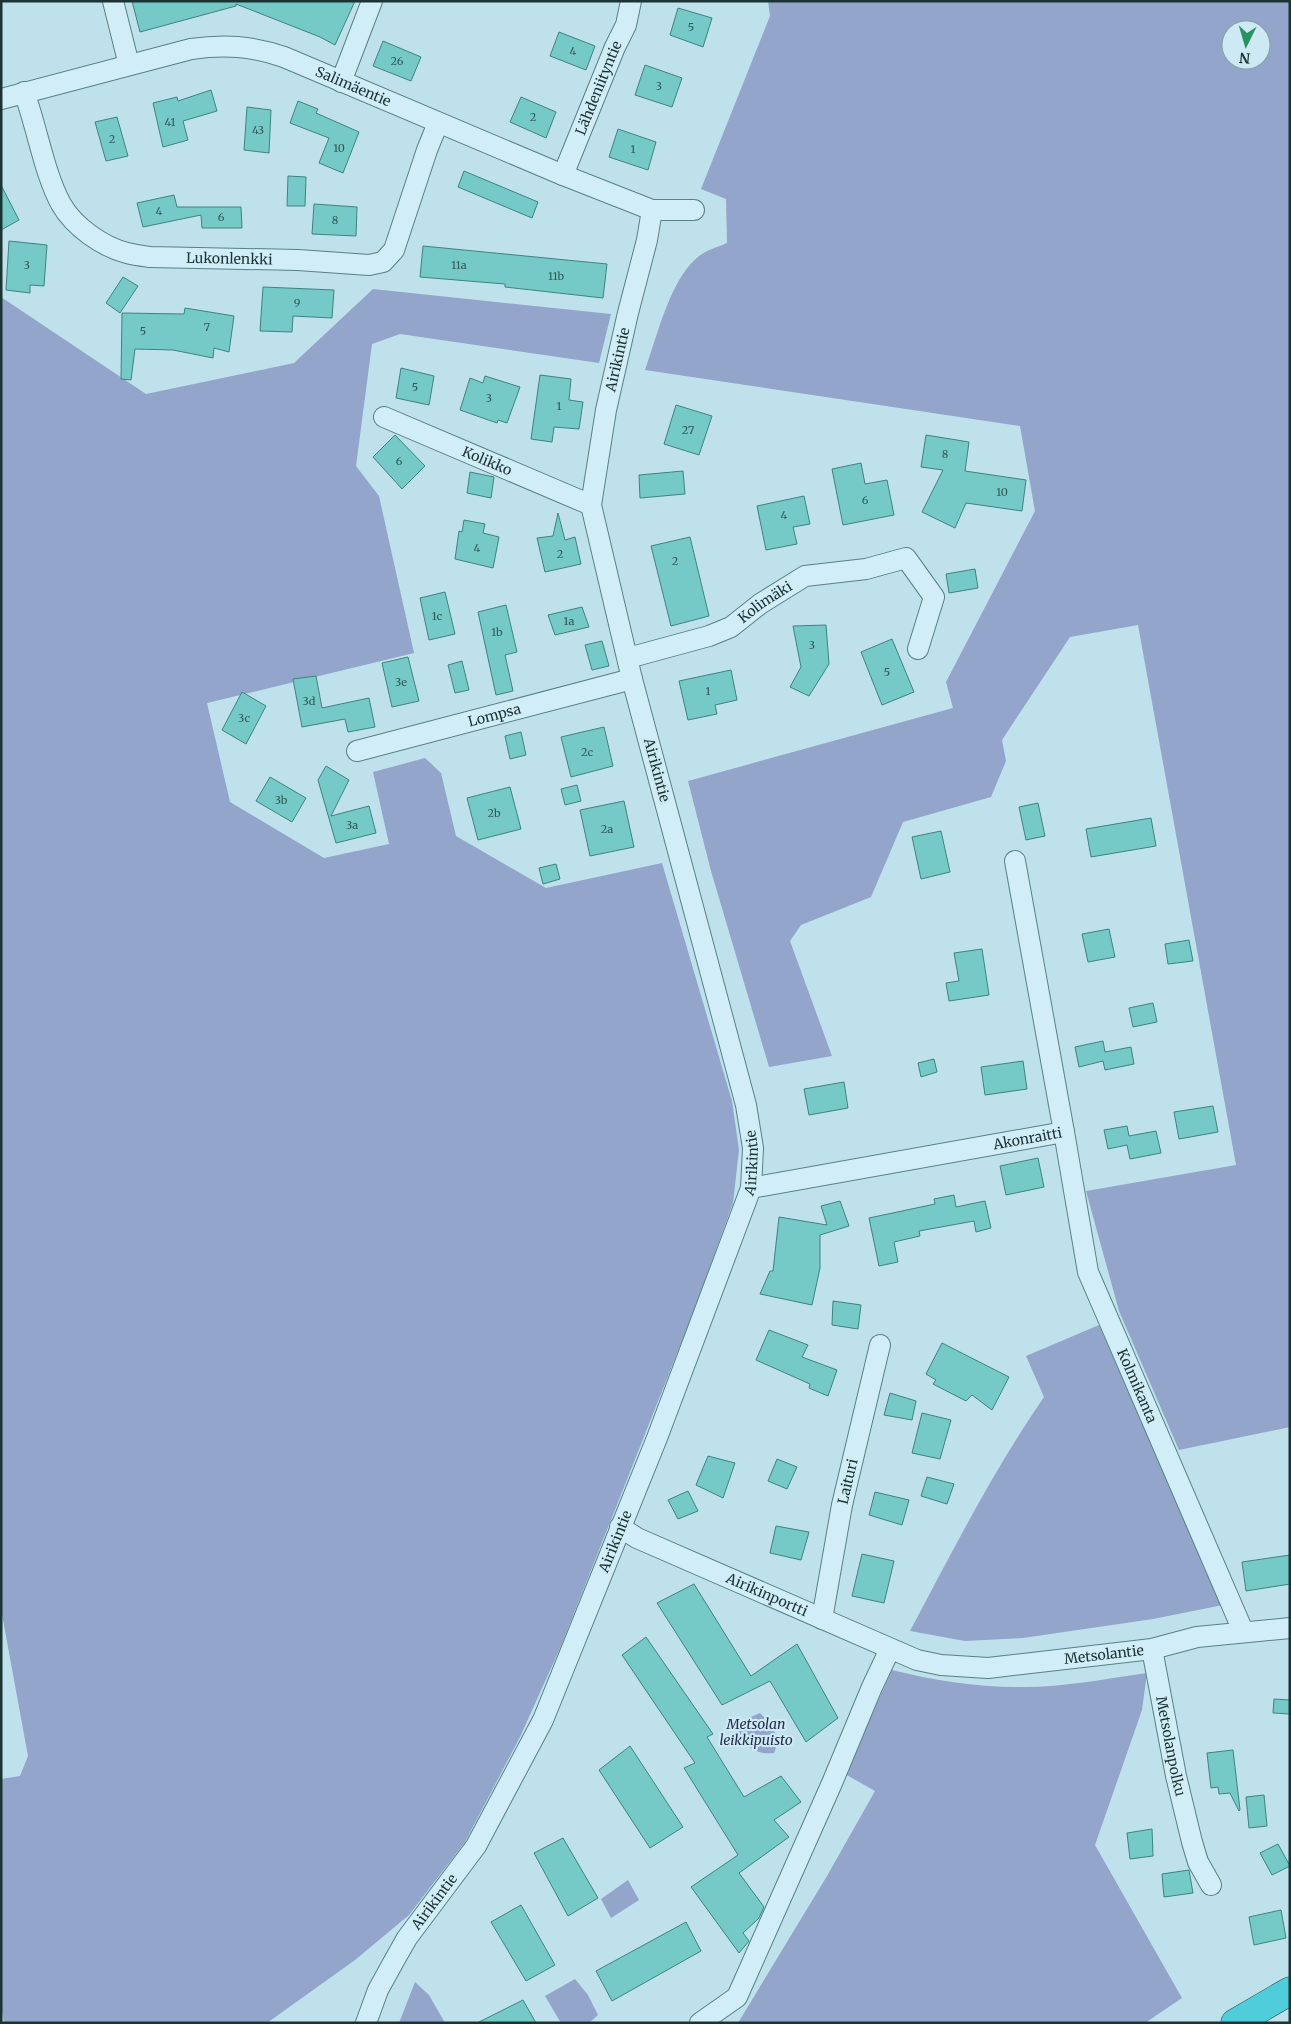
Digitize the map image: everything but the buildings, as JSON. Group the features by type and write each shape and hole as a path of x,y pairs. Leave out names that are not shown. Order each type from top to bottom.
{"highway":[{"path":"1235,2023 1290,1991"}],"street":[{"path":"113,1 129,64"},
{"path":"341,82 372,1"},
{"name":"Lähdeniityntie","path":"563,175 615,47 626,25 632,1"},
{"name":"Salimäentie","path":"1,99 191,49 234,46 267,52 652,210 694,210"},
{"name":"Lukonlenkki","path":"24,92 52,182 61,204 76,225 103,242 126,253 150,257 298,260 369,265 383,262 394,250 427,150 438,123"},
{"name":"Airikintie","path":"366,2023 378,1990 398,1953 407,1938 476,1846 543,1720 657,1438 751,1188 753,1148 746,1105 632,679 591,505 606,410 647,240 652,210"},
{"name":"Kolikko","path":"384,417 591,505"},
{"name":"Kolimäki","path":"628,658 732,628 760,604 805,576 866,569 906,558 934,597 918,649"},
{"name":"Lompsa","path":"357,751 632,679"},
{"name":"Akonraitti","path":"751,1188 1064,1132 1015,861"},
{"name":"Kolmikanta","path":"1064,1132 1088,1272 1244,1631"},
{"name":"Laituri","path":"822,1619 842,1505 880,1345"},
{"name":"Airikinportti","path":"620,1527 637,1538 917,1660"},
{"name":"Metsolantie","path":"917,1660 941,1665 988,1668 1152,1649 1197,1637 1290,1628"},
{"path":"700,2023 737,1997 890,1649"},
{"name":"Metsolanpolku","path":"1152,1649 1172,1758 1192,1842 1198,1862 1211,1885"}],"green space":[{"path":"768,1 1290,1 1290,1427 1179,1450 1119,1311 1086,1191 1236,1165 1138,625 1070,637 1002,740 1006,761 991,797 903,822 871,897 801,925 790,941 832,1056 769,1067 711,871 688,781 953,708 946,682 1035,511 1020,426 645,370 666,308 680,278 699,256 727,243 726,199 701,189 770,16"},
{"path":"373,289 611,314 599,363 400,334 372,344 356,466 379,496 414,653 207,703 230,802 324,858 389,844 373,772 425,758 441,773 456,836 546,888 662,863 732,1101 739,1150 733,1203 693,1313 561,1646 520,1737 465,1842 409,1915 355,1960 267,2023 4,2023 1,2007 1,1779 20,1776 28,1756 1,1609 1,297 146,394 294,363"},
{"path":"1099,1325 1223,1605 1153,1619 1023,1638 965,1641 910,1631 990,1483 1044,1397 1026,1356"},
{"path":"892,1670 954,1682 985,1686 1017,1687 1066,1685 1147,1673 1142,1710 1095,1845 1182,1998 1145,2023 738,2023 827,1876 875,1791 845,1774"},
{"name":"Metsolan leikkipuisto","path":"760,1713 771,1726 776,1736 777,1741 774,1753 754,1750 732,1725"},
{"path":"628,1880 639,1900 611,1918 601,1899"},
{"path":"575,1979 588,1995 598,2015 589,2023 561,2023 545,1996"},
{"path":"415,1982 429,1995 445,2023 399,2023"}]}
